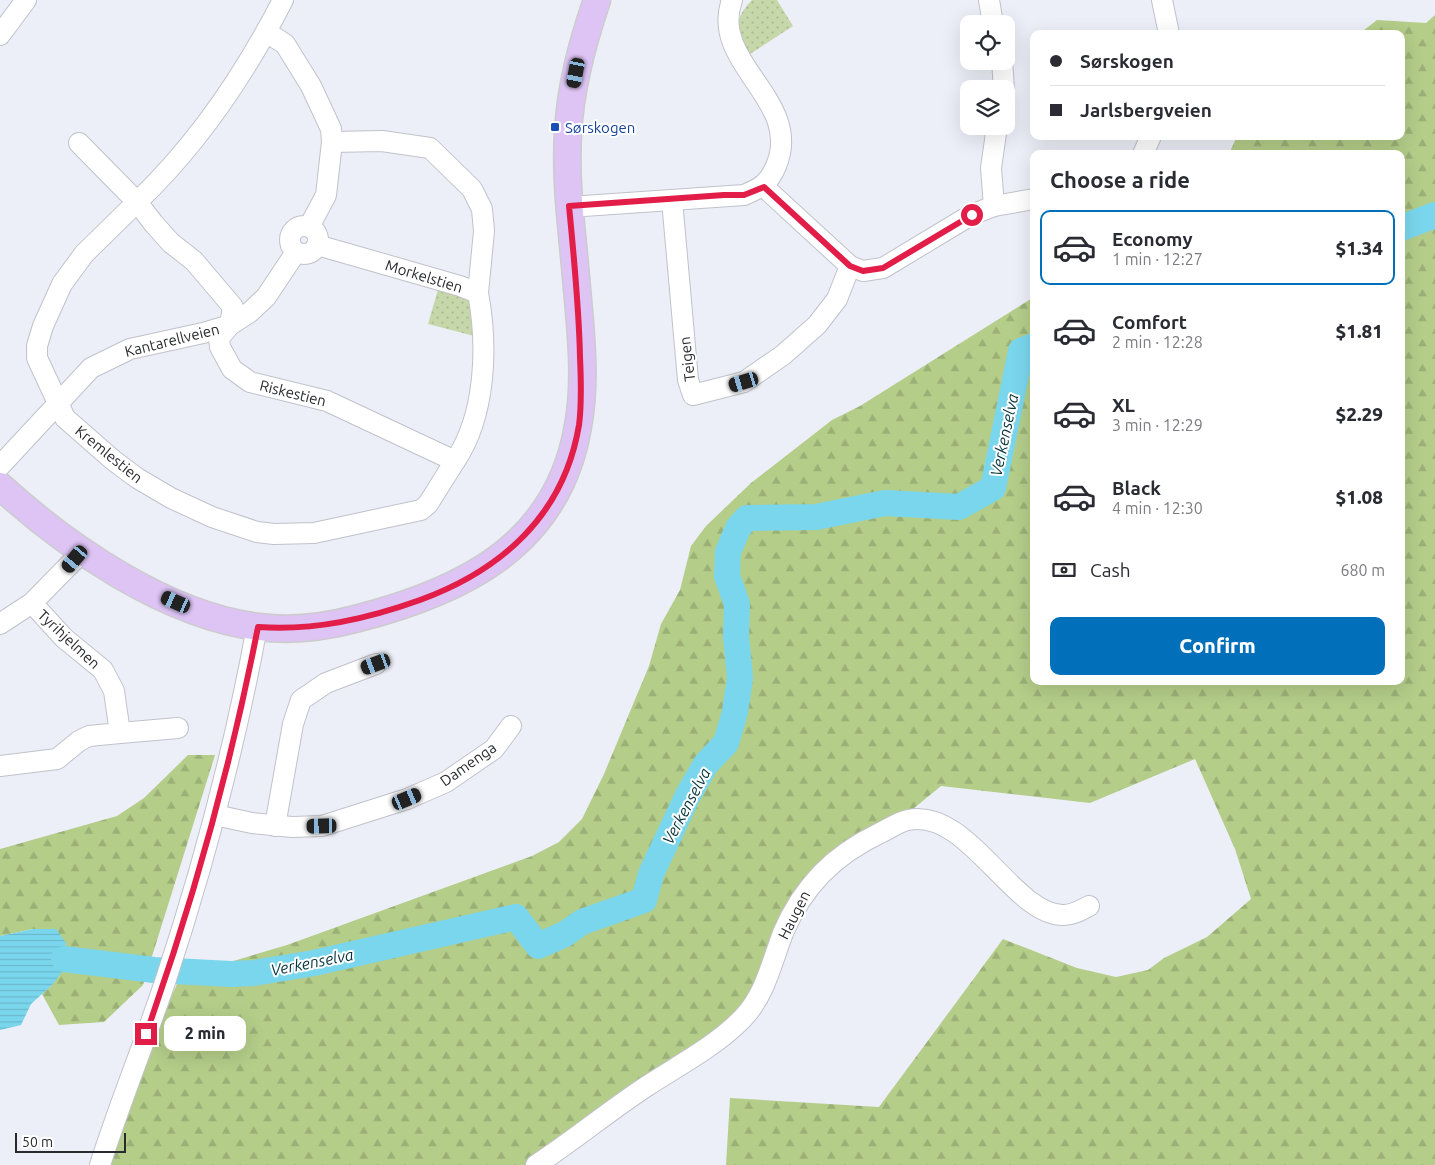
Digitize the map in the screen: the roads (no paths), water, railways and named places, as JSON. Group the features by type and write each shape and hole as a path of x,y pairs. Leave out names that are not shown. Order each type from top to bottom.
{"main road":[{"path":"0,486 41,521 82,552 142,586 212,616 258,627 300,628 347,622 428,597 486,569 517,544 543,514 566,471 579,424 580,341 569,206 567,147 571,101 583,42 597,0"}],"street":[{"path":"0,35 26,0"},
{"path":"79,143 137,202 172,166 203,128 266,32 283,0"},
{"path":"569,206 744,195 764,187 782,153 782,128 770,102 738,55 731,37 729,19 732,0"},
{"path":"989,0 992,15"},
{"path":"1162,0 1167,30"},
{"path":"266,32 285,44 311,86 331,129 332,142 326,196 313,236"},
{"path":"994,206 991,168 996,135"},
{"name":"Morkelstien","path":"313,236 478,293 484,230 482,209 472,189 430,148 382,141 332,142"},
{"path":"764,187 850,266 863,271 883,268 972,215 994,206 1030,200"},
{"name":"Teigen","path":"672,200 688,380 693,395 744,382 783,355 817,325 837,299 850,266"},
{"name":"Riskestien","path":"137,202 171,243 194,261 223,292 234,307 230,325 219,338 220,347 232,369 250,382 328,401 455,461"},
{"name":"Kremlestien","path":"137,202 84,254 62,284 50,309 37,346 37,358 57,404 65,418 81,433 137,478 212,518 256,532 274,534 314,533 421,510 428,504 455,461"},
{"name":"Kantarellveien","path":"0,466 91,368 107,358 130,348 203,333 230,325 250,312 266,297 296,252 290,240 292,232 300,226 313,236"},
{"path":"455,461 470,435 483,367 483,322 478,293"},
{"path":"0,624 32,603 82,552"},
{"name":"Tyrihjelmen","path":"32,603 64,638 103,670 114,691 120,733"},
{"path":"100,1165 165,981 215,815 249,674 258,627"},
{"path":"275,826 293,724 301,700 326,683 376,664"},
{"name":"Damenga","path":"215,815 236,821 275,826 322,826 407,799 446,782 494,749 511,726"},
{"path":"0,766 57,759 79,741 89,736 178,728"},
{"name":"Haugen","path":"536,1165 699,1052 743,1018 760,993 784,933 806,890 822,872 848,850 902,822 908,820 928,820 951,829 1041,909 1063,915 1075,913 1089,906"}],"water":[{"path":"33,929 56,929 66,943 62,972 52,985 31,1004 21,1025 0,1030 0,936"}],"waterway":[{"name":"Verkenselva","path":"1405,226 1435,215"},
{"name":"Verkenselva","path":"64,959 154,970 231,974 254,973 314,963 516,917 538,946 565,934 582,922 644,900 651,874 688,795 706,764 726,743 735,712 740,678 736,636 737,604 727,576 728,552 738,528 747,518 816,517 885,503 959,507 993,488 1021,351 1030,348"}],"place":[{"name":"Sørskogen","path":"555,127"}]}
